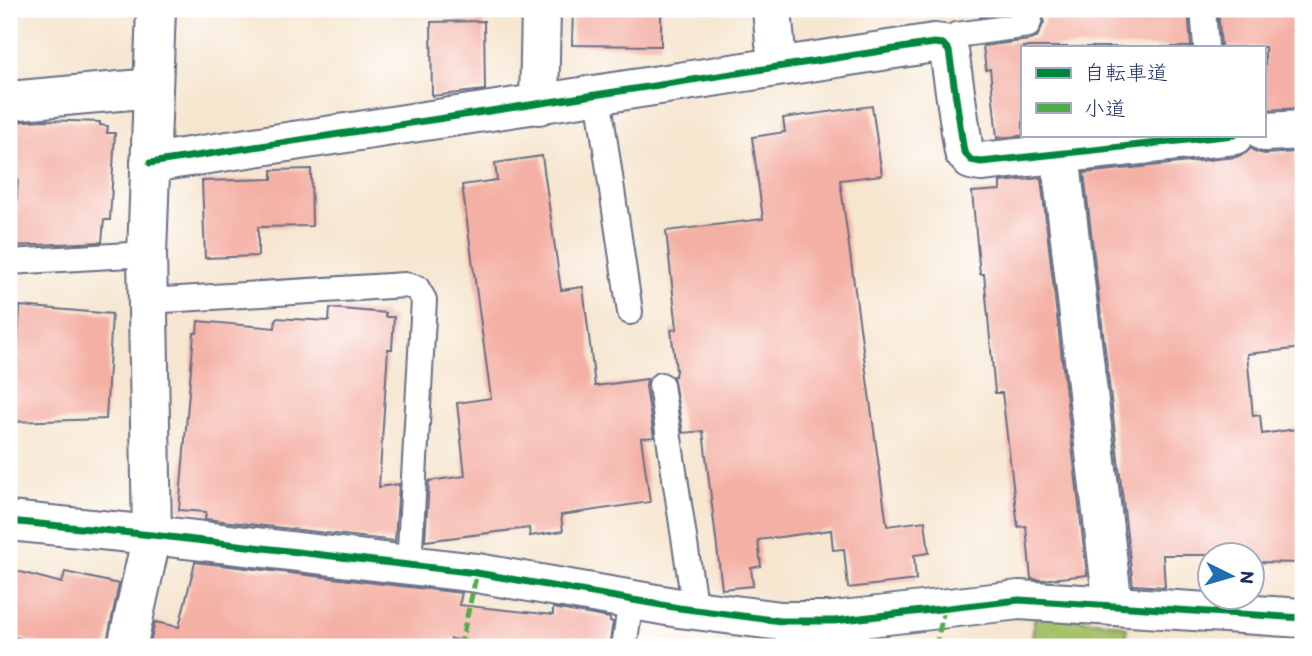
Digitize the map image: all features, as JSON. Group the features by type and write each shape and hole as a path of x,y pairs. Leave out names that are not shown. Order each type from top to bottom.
{"street":[{"path":"127,647 152,535 147,254 156,9"},
{"path":"539,105 541,9"},
{"path":"772,9 778,65"},
{"path":"150,163 934,43 943,44 949,51 964,152 971,160 981,162 1213,136"},
{"path":"9,101 153,88"},
{"path":"1266,132 1303,130"},
{"path":"1060,154 1113,606"},
{"path":"9,521 477,573 631,600 780,621 834,621 1019,600 1303,618"}],"lane":[{"path":"943,44 956,36 1028,25 1030,9"},
{"path":"1203,9 1206,46"},
{"path":"598,95 631,312"},
{"path":"9,262 147,254"},
{"path":"148,301 405,285 417,288 424,300 409,566"},
{"path":"661,385 695,610"},
{"path":"624,647 631,600"}],"green space":[{"path":"1035,614 1127,627 1124,647 1031,647"}],"building":[{"path":"573,9 661,9 661,46 572,45"},
{"path":"979,9 1014,9 1014,12 980,17"},
{"path":"1044,9 1188,9 1191,46 1021,46 1021,136 997,138 990,69 986,70 983,46 1030,40 1037,37 1044,22"},
{"path":"1218,9 1303,9 1303,108 1266,110 1266,46 1221,46"},
{"path":"484,21 485,90 432,96 431,22"},
{"path":"872,106 882,175 840,180 887,526 925,521 929,553 914,555 916,580 848,588 844,549 833,550 831,530 758,540 761,566 751,568 753,586 722,589 703,431 683,433 673,376 676,370 671,330 677,329 666,231 763,219 752,137 785,132 783,118"},
{"path":"9,122 100,122 100,125 108,126 107,133 115,133 110,220 104,220 102,242 14,246 18,178 10,178"},
{"path":"1251,148 1265,154 1295,152 1303,225 1303,348 1247,354 1253,416 1260,415 1262,434 1303,428 1303,563 1266,562 1266,540 1196,540 1196,555 1163,555 1165,587 1133,585 1084,173 1236,157"},
{"path":"542,156 561,290 583,287 595,386 647,379 654,437 641,438 650,502 561,515 563,531 530,536 529,528 425,541 429,481 465,476 457,403 491,398 462,185 497,180 495,163"},
{"path":"311,169 312,226 258,227 258,256 205,258 202,181 272,179 272,170"},
{"path":"1041,178 1087,575 1042,580 1031,579 1026,526 1018,527 1002,393 995,393 984,274 980,274 972,192 1000,190 1000,182"},
{"path":"20,306 112,314 106,419 9,422 9,363 17,363"},
{"path":"330,308 386,313 385,317 394,317 392,349 388,349 379,487 399,484 395,541 205,519 206,512 179,510 194,333 197,333 198,321 275,328 276,318 329,321"},
{"path":"195,562 462,593 459,605 553,615 553,608 610,618 613,622 609,647 526,647 451,639 448,647 149,647 155,622 179,627"},
{"path":"9,569 62,583 65,572 119,584 106,647 56,647 9,636"}],"marked path":[{"path":"460,647 477,573"},
{"path":"936,647 944,609"}],"cycle path":[{"path":"150,163 934,43 943,44 949,51 964,152 971,160 981,162 1225,136"},
{"path":"9,521 477,573 679,608 781,621 834,621 1019,600 1303,618"}]}
